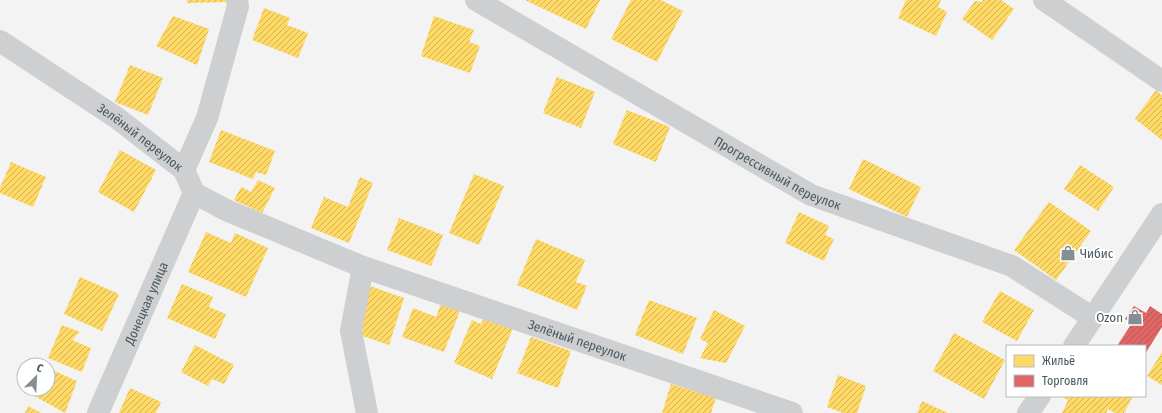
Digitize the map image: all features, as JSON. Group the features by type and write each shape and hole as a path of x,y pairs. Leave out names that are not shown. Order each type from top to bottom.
{"street":[{"path":"184,170 207,118 238,6 237,0"},
{"name":"Прогрессивный переулок","path":"476,0 811,195 1012,266 1093,318"},
{"path":"1044,0 1162,81"},
{"name":"Зелёный переулок","path":"0,41 117,118 184,170 194,193 226,210 363,267 792,413"},
{"name":"Донецкая улица","path":"98,413 194,193"},
{"path":"1075,345 1162,214"},
{"path":"363,267 351,331 368,413"},
{"path":"1028,413 1039,397"}],"building: Жильё":[{"path":"187,0 226,0 226,2 187,3"},
{"path":"525,0 600,0 586,29"},
{"path":"631,0 661,0 683,11 657,62 611,39"},
{"path":"906,0 941,0 938,7 947,12 936,36 898,18"},
{"path":"983,0 1001,0 1014,9 992,40 962,19 975,1 982,2"},
{"path":"264,8 290,18 287,25 308,33 298,58 252,40"},
{"path":"173,16 209,29 197,65 156,46"},
{"path":"434,16 474,30 469,42 480,46 470,73 421,56"},
{"path":"130,65 163,78 148,115 115,102"},
{"path":"557,77 595,92 581,128 543,113"},
{"path":"1156,90 1162,95 1162,140 1135,119"},
{"path":"627,110 670,127 656,162 613,144"},
{"path":"221,130 275,151 266,175 256,172 253,179 209,162"},
{"path":"120,150 156,170 134,212 98,192"},
{"path":"863,159 921,187 907,217 849,189"},
{"path":"11,162 46,177 33,207 0,193 0,188"},
{"path":"1080,165 1114,187 1098,211 1064,189"},
{"path":"474,174 504,186 479,245 449,233"},
{"path":"360,177 373,183 349,243 311,228 324,197 348,207"},
{"path":"258,180 275,188 262,213 234,200 241,187 251,192"},
{"path":"1049,202 1091,231 1056,280 1014,250"},
{"path":"799,212 829,226 825,235 834,239 824,261 785,243"},
{"path":"399,218 443,235 431,266 387,250"},
{"path":"206,232 231,243 235,233 268,248 246,297 188,272"},
{"path":"536,239 585,260 576,282 587,286 577,310 517,285"},
{"path":"80,277 119,294 102,331 64,314"},
{"path":"182,284 213,297 209,307 226,314 215,339 167,318"},
{"path":"370,286 404,298 389,345 354,333"},
{"path":"1000,291 1034,310 1017,341 982,322"},
{"path":"649,300 697,318 683,354 635,335"},
{"path":"442,301 461,308 444,352 402,337 413,308 436,317"},
{"path":"714,310 745,326 726,363 700,358 708,343 700,339"},
{"path":"485,316 513,328 492,379 454,363 472,320 481,324"},
{"path":"62,325 80,332 72,340 91,348 82,372 56,361 56,357 48,357"},
{"path":"954,333 1005,360 984,399 933,371"},
{"path":"531,337 571,351 558,388 517,373"},
{"path":"195,345 234,365 224,384 212,379 208,386 181,372"},
{"path":"1162,352 1162,385 1147,376"},
{"path":"56,372 77,381 65,413 36,397 56,397"},
{"path":"838,375 866,386 857,413 843,413 827,407"},
{"path":"671,384 716,398 711,413 662,413"},
{"path":"130,388 161,402 156,413 119,413"},
{"path":"1062,397 1132,397 1124,413 1115,413 1108,409 1106,413 1062,413 1068,400"},
{"path":"922,401 948,413 917,413"},
{"path":"28,406 41,413 25,413"}],"building: Торговля":[{"path":"1134,306 1146,313 1150,306 1162,314 1162,327 1146,352 1146,345 1118,345 1132,323 1125,319"}],"place":[{"name":"Чибис","path":"1068,253"},
{"name":"Ozon","path":"1135,317"}]}
